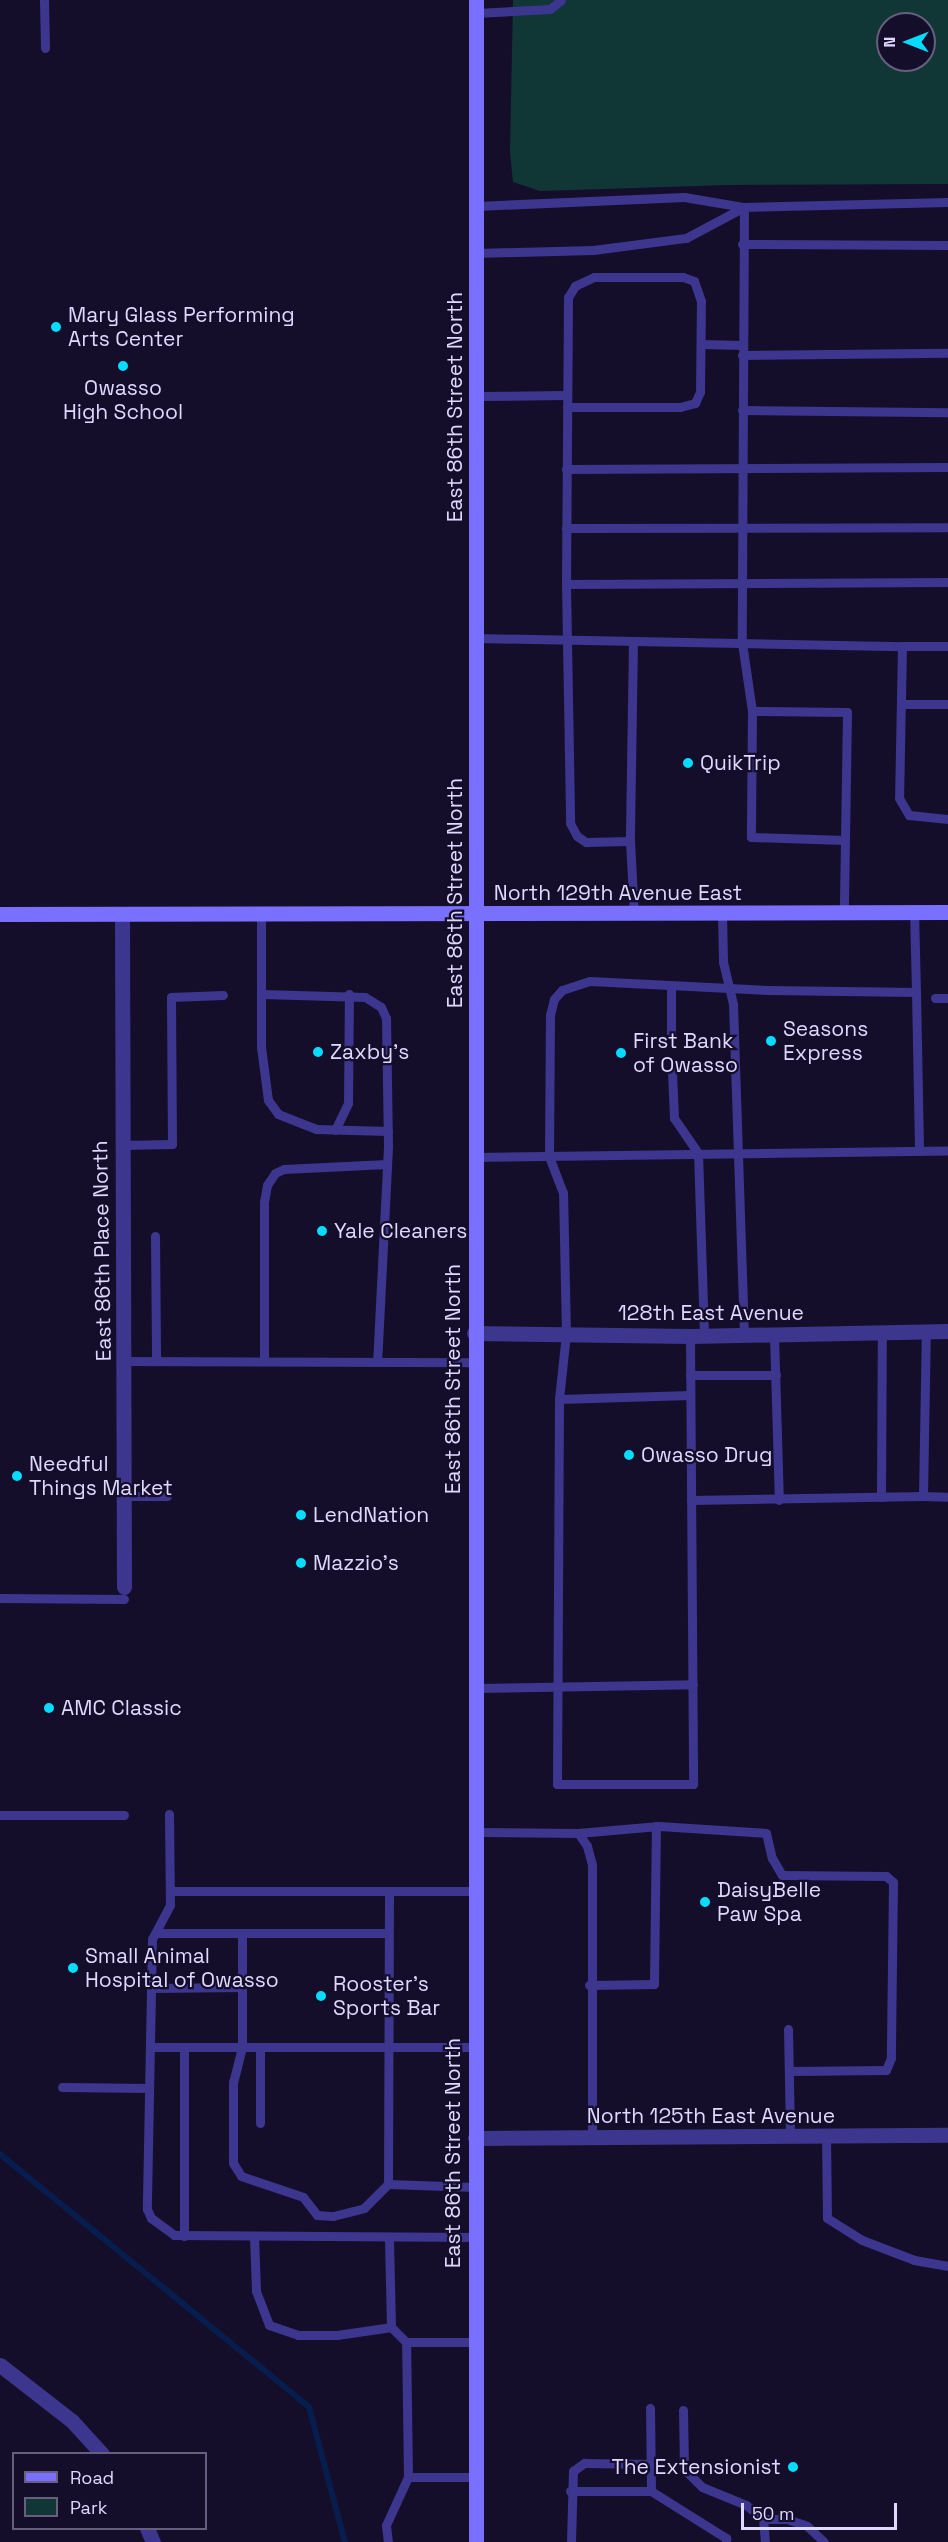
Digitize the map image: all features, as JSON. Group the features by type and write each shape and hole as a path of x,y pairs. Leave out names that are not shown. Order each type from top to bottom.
{"main road":[{"name":"East 86th Street North","path":"476,6 474,1333 476,2542"},
{"name":"North 129th Avenue East","path":"0,914 948,912"}],"street":[{"name":"East 86th Place North","path":"122,914 124,1593"},
{"name":"128th East Avenue","path":"474,1333 697,1336 948,1331"},
{"name":"North 125th East Avenue","path":"475,2138 948,2135"},
{"path":"0,2365 72,2421 100,2452"}],"lane":[{"path":"44,0 45,48"},
{"path":"476,6 550,9 561,0"},
{"path":"476,206 684,197 744,207 948,202"},
{"path":"744,207 742,244 742,643 752,711 751,837 844,840"},
{"path":"476,253 593,250 686,238 744,207"},
{"path":"742,244 948,245"},
{"path":"567,407 680,407 695,403 700,392 700,301 694,281 682,277 594,277 575,286 568,297 566,469 566,584 570,823 577,836 586,842 630,841"},
{"path":"700,345 742,350 948,353"},
{"path":"476,396 567,395"},
{"path":"742,410 948,412"},
{"path":"566,469 948,467"},
{"path":"566,528 948,527"},
{"path":"566,584 948,582"},
{"path":"476,638 948,646"},
{"path":"633,641 630,841 634,914"},
{"path":"902,646 899,798 909,815 948,819"},
{"path":"901,704 948,704"},
{"path":"752,711 847,712 844,912"},
{"path":"914,912 919,1151"},
{"path":"722,913 726,988 733,1004 736,1152 744,1335"},
{"path":"261,914 261,1047 268,1100 278,1114 298,1124 335,1130 388,1131"},
{"path":"672,1072 674,1118 698,1153 697,1336 690,1375 693,1784 557,1784 559,1399 566,1334 563,1193 549,1156 550,1015 554,999 562,990 590,981 726,988 916,992"},
{"path":"671,985 671,1034"},
{"path":"262,994 349,994 375,1000 386,1018 388,1147 377,1362"},
{"path":"335,1130 348,1103 349,994"},
{"path":"121,1145 172,1144 171,997 223,995"},
{"path":"935,998 948,998"},
{"path":"475,1157 948,1150"},
{"path":"264,1361 264,1202 275,1173 284,1169 387,1164"},
{"path":"155,1236 156,1361"},
{"path":"881,1497 882,1332"},
{"path":"923,1496 926,1332"},
{"path":"774,1335 779,1500"},
{"path":"125,1361 474,1362"},
{"path":"690,1375 776,1375"},
{"path":"559,1399 690,1395"},
{"path":"124,1497 167,1497"},
{"path":"691,1500 948,1497"},
{"path":"0,1598 124,1593"},
{"path":"474,1688 693,1684"},
{"path":"169,1814 170,1905 156,1933 152,1988 147,2209 151,2218 174,2235 184,2236 474,2237"},
{"path":"0,1815 124,1815"},
{"path":"474,1832 578,1833 656,1826 766,1833 782,1875 886,1876 892,1882 891,2058 886,2070 790,2071"},
{"path":"590,1985 654,1984 656,1826"},
{"path":"578,1833 587,1846 592,1865 590,1985 592,2137"},
{"path":"170,1891 474,1891"},
{"path":"242,1933 242,2047 233,2082 233,2163 241,2176 303,2197 317,2215 333,2216 364,2208 388,2184 389,1891"},
{"path":"156,1933 388,1934"},
{"path":"152,1988 242,1988"},
{"path":"788,2029 790,2136"},
{"path":"150,2047 474,2048"},
{"path":"184,2047 184,2236"},
{"path":"260,2047 260,2123"},
{"path":"62,2087 149,2088"},
{"path":"826,2136 827,2218 862,2240 914,2260 948,2266"},
{"path":"388,2184 475,2187"},
{"path":"254,2236 256,2291 270,2325 298,2334 337,2335 391,2327"},
{"path":"388,2542 386,2525 408,2477 406,2342 391,2327 389,2237"},
{"path":"406,2342 475,2342"},
{"path":"650,2408 651,2491"},
{"path":"683,2410 684,2469 702,2487 746,2505 763,2519 787,2519 807,2526 824,2542"},
{"path":"571,2542 570,2491 573,2471 584,2463 651,2464"},
{"path":"408,2477 476,2476"},
{"path":"570,2491 651,2491 726,2538 726,2542"},
{"path":"763,2519 765,2542"}],"green space":[{"path":"513,0 948,0 948,184 728,185 540,191 513,182 510,152"}],"waterway":[{"path":"0,2154 309,2407 345,2542"}],"place":[{"name":"Mary Glass Performing Arts Center","path":"56,327"},
{"name":"Owasso High School","path":"123,366"},
{"name":"QuikTrip","path":"688,763"},
{"name":"Seasons Express","path":"771,1041"},
{"name":"Zaxby's","path":"318,1052"},
{"name":"First Bank of Owasso","path":"621,1053"},
{"name":"Yale Cleaners","path":"322,1231"},
{"name":"Owasso Drug","path":"629,1455"},
{"name":"Needful Things Market","path":"17,1476"},
{"name":"LendNation","path":"301,1515"},
{"name":"Mazzio's","path":"301,1563"},
{"name":"AMC Classic","path":"49,1708"},
{"name":"DaisyBelle Paw Spa","path":"705,1902"},
{"name":"Small Animal Hospital of Owasso","path":"73,1968"},
{"name":"Rooster's Sports Bar","path":"321,1996"},
{"name":"The Extensionist","path":"793,2467"}]}
